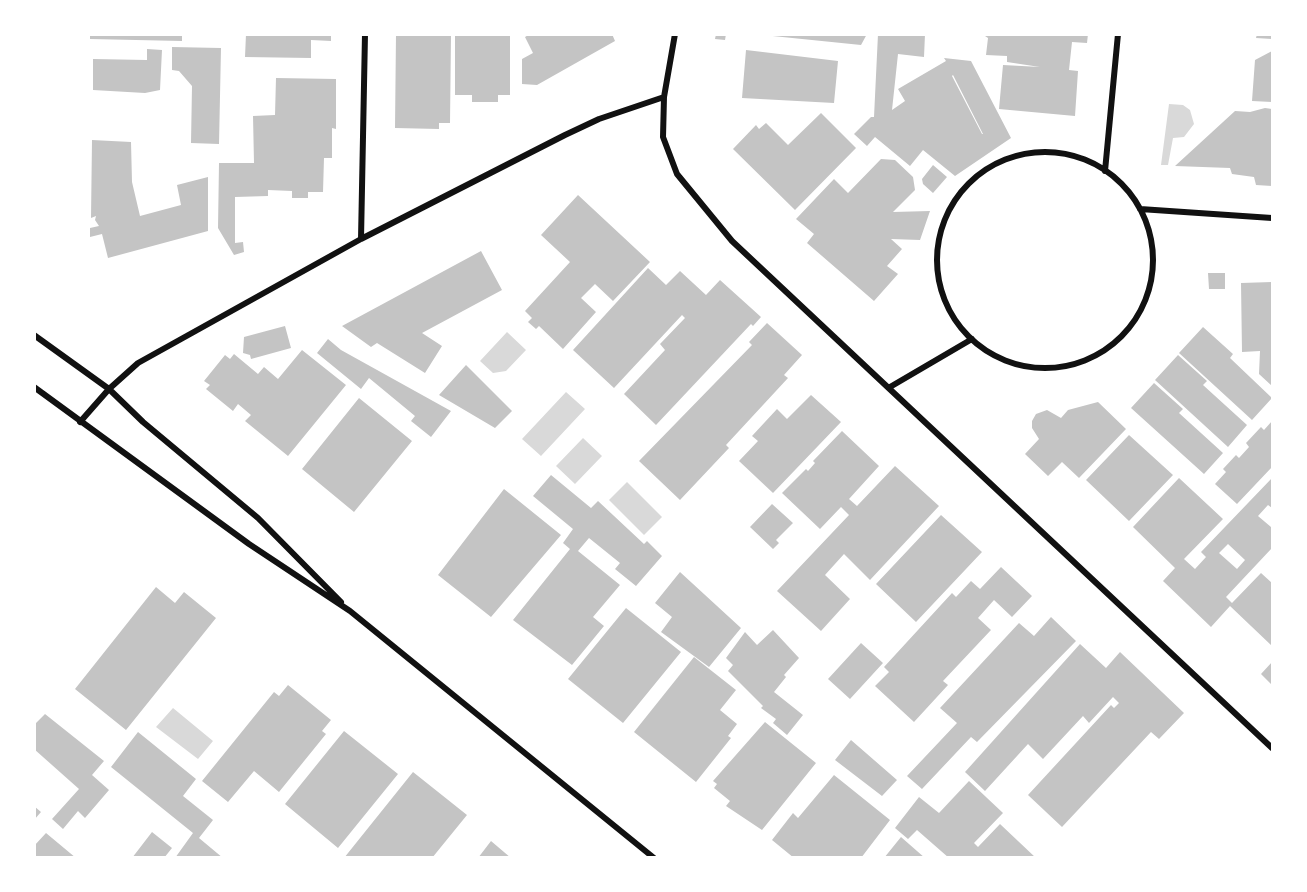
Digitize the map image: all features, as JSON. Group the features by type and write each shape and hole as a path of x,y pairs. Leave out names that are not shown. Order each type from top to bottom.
{"street":[{"path":"361,239 365,34"},
{"path":"675,34 664,97 663,137 677,174 704,210 732,241 1272,748"},
{"path":"1105,171 1118,34"},
{"path":"80,422 109,389 138,363 361,239 574,131 664,97"},
{"path":"1028,153 1068,155 1088,161 1105,171 1125,188 1140,209 1151,241 1152,274 1143,307 1124,335 1098,356 1066,367 1032,368 1000,358 972,339 958,324 948,307 937,268 942,228 960,192 991,166 1028,153"},
{"path":"1140,209 1272,218"},
{"path":"34,335 109,389 143,422 258,518 350,611"},
{"path":"890,387 972,339"},
{"path":"34,387 249,544 350,611 654,858"}],"shaded area":[{"path":"1169,104 1183,105 1190,110 1194,124 1184,137 1173,138 1168,165 1161,165"},
{"path":"507,332 526,350 506,371 493,373 480,361"},
{"path":"566,392 585,409 541,456 522,439"},
{"path":"583,438 602,456 575,484 556,466"},
{"path":"627,482 662,517 644,535 609,500"},
{"path":"173,708 213,741 198,759 156,727"}],"building":[{"path":"90,34 182,34 182,41 90,39"},
{"path":"246,34 331,34 331,41 311,40 311,58 245,57"},
{"path":"396,34 451,34 450,123 439,123 439,129 395,128"},
{"path":"455,34 510,34 510,95 498,95 498,102 472,102 472,95 455,95"},
{"path":"530,34 612,34 615,41 537,85 522,84 522,59 533,53 525,37"},
{"path":"716,34 726,34 725,40 715,39"},
{"path":"753,34 867,34 861,45"},
{"path":"878,34 925,34 924,57 898,54 892,110 905,101 898,89 946,61 944,58 971,61 1011,138 955,176 923,150 910,166 875,137 867,146 854,134 871,117 874,117","holes":["953,75 983,134 952,76"]},
{"path":"982,34 1088,34 1087,43 1072,42 1069,70 1078,71 1075,116 999,109 1003,65 1040,67 1007,62 1007,56 986,55 988,38"},
{"path":"1257,34 1272,34 1272,39 1256,38"},
{"path":"172,47 221,48 219,144 191,143 192,86 179,71 172,70"},
{"path":"147,49 162,50 160,90 145,93 93,90 93,59 147,60"},
{"path":"746,50 838,61 834,103 742,98"},
{"path":"1272,51 1272,102 1252,101 1255,60"},
{"path":"276,78 336,79 336,129 332,128 332,158 324,158 323,192 308,192 308,198 292,198 292,191 268,190 268,196 235,197 235,243 243,242 244,252 234,255 218,228 219,163 254,163 253,116 275,115"},
{"path":"1265,108 1272,109 1272,186 1256,185 1254,177 1232,174 1230,168 1175,166 1235,111 1250,112"},
{"path":"821,113 856,148 795,210 733,149 756,125 759,129 766,123 788,145"},
{"path":"92,140 131,142 132,182 140,216 181,205 177,185 208,177 208,231 108,258 102,234 90,237 90,228 99,226 95,220 96,216 91,218"},
{"path":"881,159 895,160 913,177 915,190 893,212 930,211 920,240 891,239 902,249 887,266 898,274 874,301 807,243 814,234 796,219 834,179 848,193"},
{"path":"933,165 947,177 933,193 923,184 922,179"},
{"path":"578,195 650,262 613,301 595,284 581,298 596,312 563,349 539,326 536,329 528,322 532,318 525,311 570,262 541,235"},
{"path":"481,251 502,290 422,333 442,346 425,373 377,343 371,347 342,326"},
{"path":"648,268 666,285 680,271 706,295 720,280 761,317 753,326 751,324 656,425 624,394 665,350 660,344 685,318 682,315 614,388 573,350"},
{"path":"1208,273 1225,273 1225,289 1209,289"},
{"path":"1272,282 1272,386 1259,374 1260,351 1242,352 1241,283"},
{"path":"767,323 802,355 784,375 788,378 726,445 729,448 680,500 639,461 752,345 749,342"},
{"path":"285,326 291,348 251,359 250,355 243,353 244,337"},
{"path":"1203,327 1233,354 1230,358 1272,398 1252,420 1179,353"},
{"path":"328,339 341,350 451,411 431,437 411,421 415,416 369,378 361,389 317,353"},
{"path":"302,350 346,385 288,456 245,421 251,415 238,404 233,411 206,389 210,385 204,381 225,355 230,359 234,354 258,374 264,367 278,379"},
{"path":"1178,355 1207,381 1203,385 1247,425 1228,447 1155,380"},
{"path":"466,365 512,411 495,428 439,395"},
{"path":"1154,383 1183,409 1179,413 1223,453 1204,474 1131,408"},
{"path":"811,395 841,422 773,493 739,461 758,441 752,436 777,409 787,419"},
{"path":"359,398 412,441 354,512 302,469"},
{"path":"1098,402 1126,429 1079,478 1062,462 1048,476 1025,454 1039,439 1032,428 1032,421 1036,414 1047,410 1061,418 1068,410"},
{"path":"1272,421 1272,467 1237,504 1215,484 1226,472 1223,469 1236,455 1239,458 1249,447 1246,443 1261,427 1264,430"},
{"path":"842,431 879,466 849,499 857,506 895,466 939,506 870,580 844,554 825,575 850,599 821,631 777,591 849,515 841,507 820,529 782,493 806,469 808,471 815,463 813,461"},
{"path":"1129,435 1173,475 1129,521 1086,480"},
{"path":"551,475 591,508 598,501 644,544 647,541 662,556 636,586 615,569 620,563 589,538 578,551 620,585 593,617 604,626 572,665 513,620 570,549 563,543 573,529 533,496"},
{"path":"1179,478 1223,519 1184,559 1195,569 1206,557 1201,552 1272,478 1272,508 1268,505 1258,516 1271,527 1272,525 1272,548 1226,597 1232,603 1261,573 1272,583 1272,646 1230,606 1211,627 1163,581 1175,568 1133,527","holes":["1228,544 1245,560 1237,569 1219,553"]},
{"path":"504,489 561,535 491,617 438,575"},
{"path":"772,504 793,523 776,540 779,543 773,549 750,527"},
{"path":"941,515 982,552 916,622 876,584"},
{"path":"1001,567 1032,596 1012,617 994,600 978,618 991,630 943,681 948,685 914,722 875,686 889,672 884,667 952,593 956,597 971,581 980,589"},
{"path":"680,572 741,628 709,667 661,632 672,617 655,603"},
{"path":"156,587 175,603 184,592 216,618 126,730 75,689"},
{"path":"626,608 681,652 623,723 568,679"},
{"path":"1051,617 1076,641 977,742 971,737 922,789 907,776 957,723 940,708 1019,623 1034,636"},
{"path":"773,630 799,658 784,675 786,677 774,692 803,715 787,735 773,723 776,719 761,708 763,706 728,671 733,665 726,658 745,632 757,645"},
{"path":"861,643 883,663 850,699 828,679"},
{"path":"1080,644 1106,668 1120,652 1184,713 1159,739 1151,732 1062,827 1028,795 1111,705 1114,708 1119,703 1113,697 1089,723 1083,716 1043,759 1028,744 985,791 965,772"},
{"path":"694,657 736,690 720,710 737,724 728,736 731,738 696,782 634,732"},
{"path":"1272,662 1272,685 1261,674"},
{"path":"288,685 331,720 322,731 326,734 279,792 254,771 228,802 202,781 274,692 279,696"},
{"path":"45,714 104,761 92,775 109,790 85,818 78,811 63,829 52,819 79,789 34,749 34,721 36,723"},
{"path":"765,722 816,763 762,830 726,806 730,801 714,788 717,784 713,781"},
{"path":"344,731 398,774 338,848 285,804"},
{"path":"138,732 196,779 183,796 213,820 199,838 223,858 175,858 193,833 111,767"},
{"path":"851,740 897,780 882,796 835,760"},
{"path":"413,772 467,815 432,858 344,858"},
{"path":"834,775 890,820 861,858 794,858 772,840 793,813 798,818"},
{"path":"969,781 1003,813 974,843 978,847 1000,824 1036,858 949,858 917,830 908,839 895,828 919,797 939,813"},
{"path":"34,806 41,812 34,820"},
{"path":"152,832 172,848 164,858 132,858"},
{"path":"46,833 76,858 34,858 34,846"},
{"path":"901,837 925,858 884,858"},
{"path":"491,841 511,858 478,858"}]}
